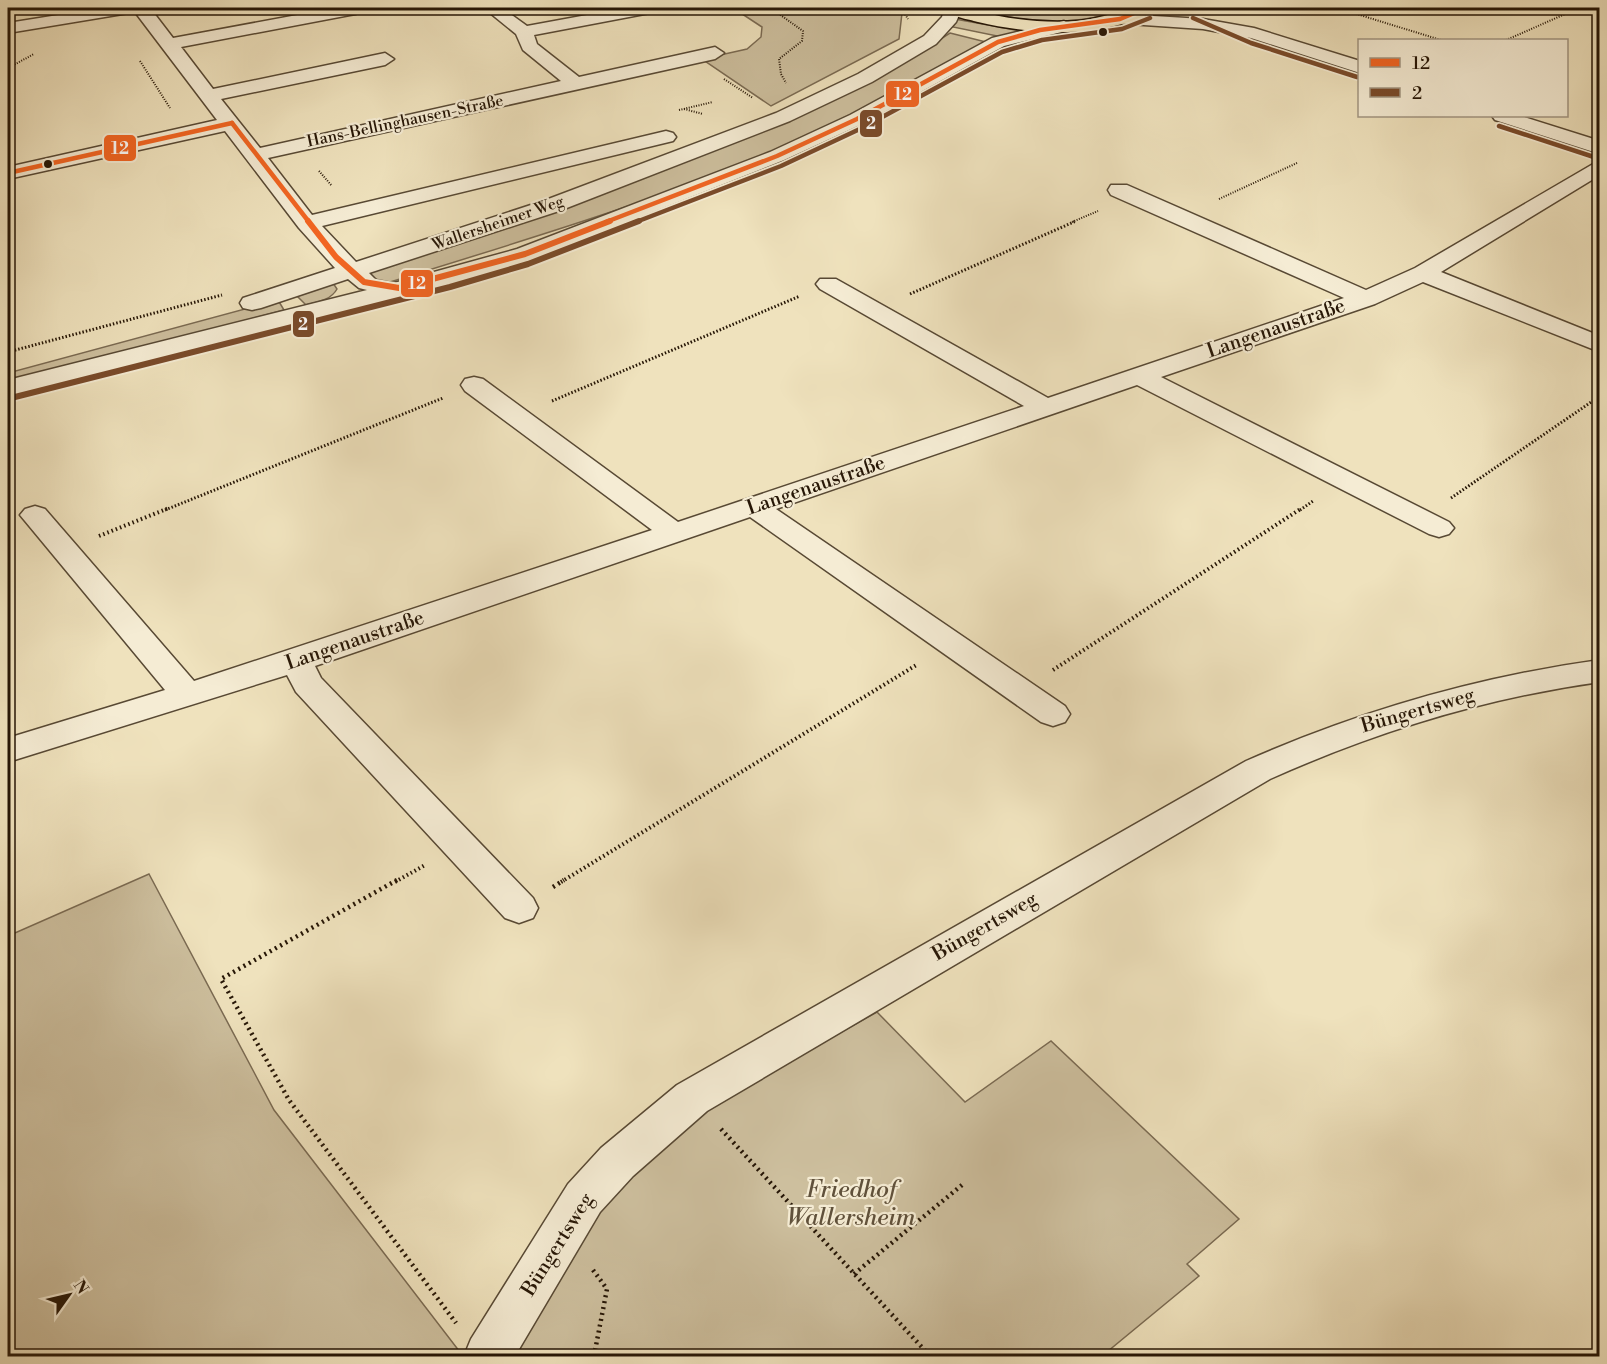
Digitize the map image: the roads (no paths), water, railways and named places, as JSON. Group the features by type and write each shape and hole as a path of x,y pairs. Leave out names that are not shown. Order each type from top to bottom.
{"main road":[{"name":"Wallersheimer Weg","path":"953,8 1002,22 1064,26 1120,19 1146,8"}],"street":[{"path":"8,28 132,8"},
{"path":"141,8 307,223 364,282 399,288"},
{"path":"492,8 524,32 529,46 576,84"},
{"path":"524,32 650,8"},
{"name":"Wallersheimer Weg","path":"8,369 198,318 353,271 551,206 783,117 865,78 930,40 950,18 953,8"},
{"path":"1197,8 1254,33 1358,67"},
{"path":"170,44 350,10"},
{"path":"1120,19 1203,24 1254,33"},
{"name":"Wallersheimer Weg","path":"8,388 525,254 777,156 866,114 998,42 1064,26"},
{"name":"Hans-Bellinghausen-Straße","path":"255,155 715,52"},
{"path":"210,95 385,59"},
{"path":"1505,117 1599,148"},
{"path":"8,173 232,123"},
{"path":"307,223 666,137"},
{"name":"Langenaustraße","path":"8,750 296,661 1366,299 1423,273 1599,166"},
{"path":"1119,190 1366,299"},
{"path":"1423,273 1599,345"},
{"path":"828,284 1045,407"},
{"path":"1137,375 1430,523"},
{"path":"474,385 674,533"},
{"path":"754,507 1053,714"},
{"path":"35,515 188,695"},
{"path":"296,661 308,684 519,908"},
{"name":"Büngertsweg","path":"488,1356 584,1198 617,1162 692,1098 1258,770 1308,747 1378,722 1463,698 1561,676 1599,671"}],"park label":[{"name":"Friedhof Wallersheim","path":"851,1204"}]}
